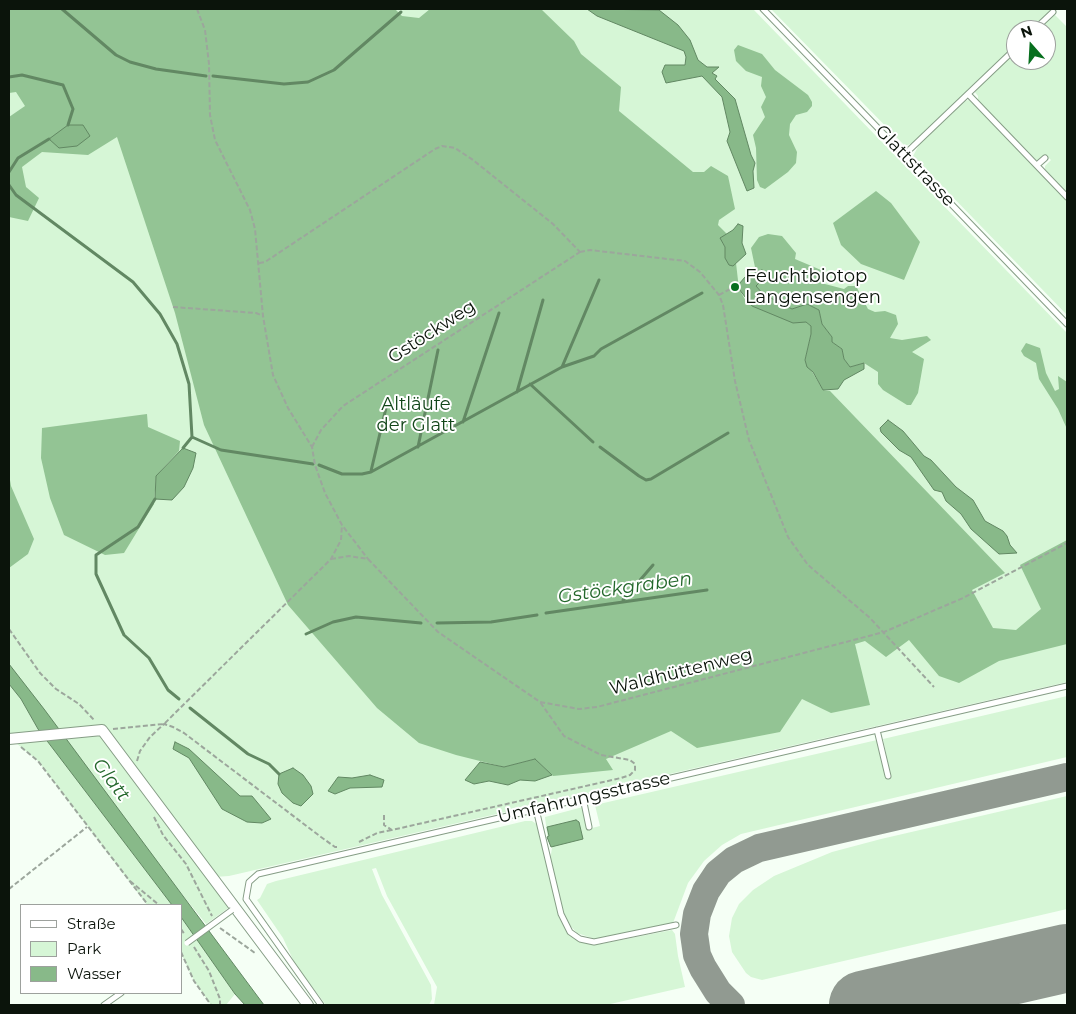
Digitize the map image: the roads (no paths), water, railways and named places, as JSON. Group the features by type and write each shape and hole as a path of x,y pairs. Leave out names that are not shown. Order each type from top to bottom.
{"street":[{"path":"10,739 102,730 233,908 308,1005"}],"lane":[{"name":"Glattstrasse","path":"763,9 1067,324"},
{"path":"1045,20 1053,12"},
{"path":"904,155 1006,58"},
{"path":"968,94 1067,197"},
{"path":"1037,165 1045,158"},
{"name":"Umfahrungsstrasse","path":"246,899 249,882 258,874 1067,686"},
{"path":"877,730 888,776"},
{"path":"582,798 589,827"},
{"path":"536,809 561,914 570,932 580,939 604,941 676,925"},
{"path":"182,946 246,899 321,1005"},
{"path":"104,1005 120,994"}],"water":[{"path":"587,9 659,10 678,25 690,40 698,60 707,67 719,67 712,73 717,76 715,79 735,99 755,163 753,171 754,188 747,191 727,141 730,132 722,97 702,76 666,83 662,72 665,65 685,65 686,57 684,51 597,16"},
{"path":"68,125 83,125 90,136 77,146 59,148 49,139"},
{"path":"738,224 743,226 742,243 746,254 733,266 729,265 725,258 725,247 720,238 733,230"},
{"path":"762,270 766,276 756,286 763,294 792,309 807,304 819,310 822,324 832,337 832,342 842,349 844,359 850,367 864,363 864,369 844,380 838,389 823,390 813,372 807,367 805,360 811,326 806,322 793,323 752,306 739,289 739,284 745,277"},
{"path":"888,420 903,431 924,456 931,460 956,487 973,500 985,521 1003,531 1010,545 1017,553 999,554 971,529 961,514 946,501 942,492 934,490 911,457 899,450 881,432 880,428"},
{"path":"183,448 196,453 193,468 184,487 172,500 155,499 156,476"},
{"path":"9,664 264,1005 245,1005 235,994 182,918 182,904 171,904 38,729 21,699 9,684"},
{"path":"175,742 189,749 240,796 252,796 271,819 262,823 247,822 222,809 189,758 173,749"},
{"path":"535,759 552,775 535,781 520,780 508,785 489,781 474,784 465,780 480,762 504,767"},
{"path":"293,768 303,775 311,786 313,794 301,806 293,803 282,793 278,784 279,774"},
{"path":"370,775 384,780 382,787 350,788 335,794 328,791 338,777 352,778"},
{"path":"576,820 579,822 583,839 551,847 547,837 549,836 547,827"}],"waterway":[{"path":"62,9 116,55 130,62 156,69 206,76"},
{"path":"213,76 284,84 308,82 334,70 401,12"},
{"path":"9,77 22,75 63,85 73,109 68,125"},
{"path":"9,172 18,158 49,139"},
{"path":"9,185 16,195 133,282 160,314 177,344 189,384 192,437 183,448"},
{"path":"562,367 599,280"},
{"path":"319,465 342,474 371,472 562,367 594,356 601,349 702,293"},
{"path":"517,392 543,300"},
{"path":"463,422 499,313"},
{"path":"418,447 438,350"},
{"path":"530,384 593,442"},
{"path":"371,471 386,408"},
{"path":"600,447 646,480 651,479 728,433"},
{"path":"192,437 221,450 313,464"},
{"path":"155,499 138,527 96,555 96,574 124,635 149,658 168,690 179,699"},
{"path":"623,600 653,565"},
{"name":"Gstöckgraben","path":"546,613 707,590"},
{"name":"Gstöckgraben","path":"437,623 491,622 537,615"},
{"name":"Gstöckgraben","path":"306,634 333,622 356,617 421,623"},
{"path":"190,708 248,754 269,764 279,774"}],"place":[{"name":"Feuchtbiotop Langensengen","path":"735,287"}],"park label":[{"name":"Altläufe der Glatt","path":"416,415"}],"water label":[{"name":"Glatt","path":"111,780"}]}
